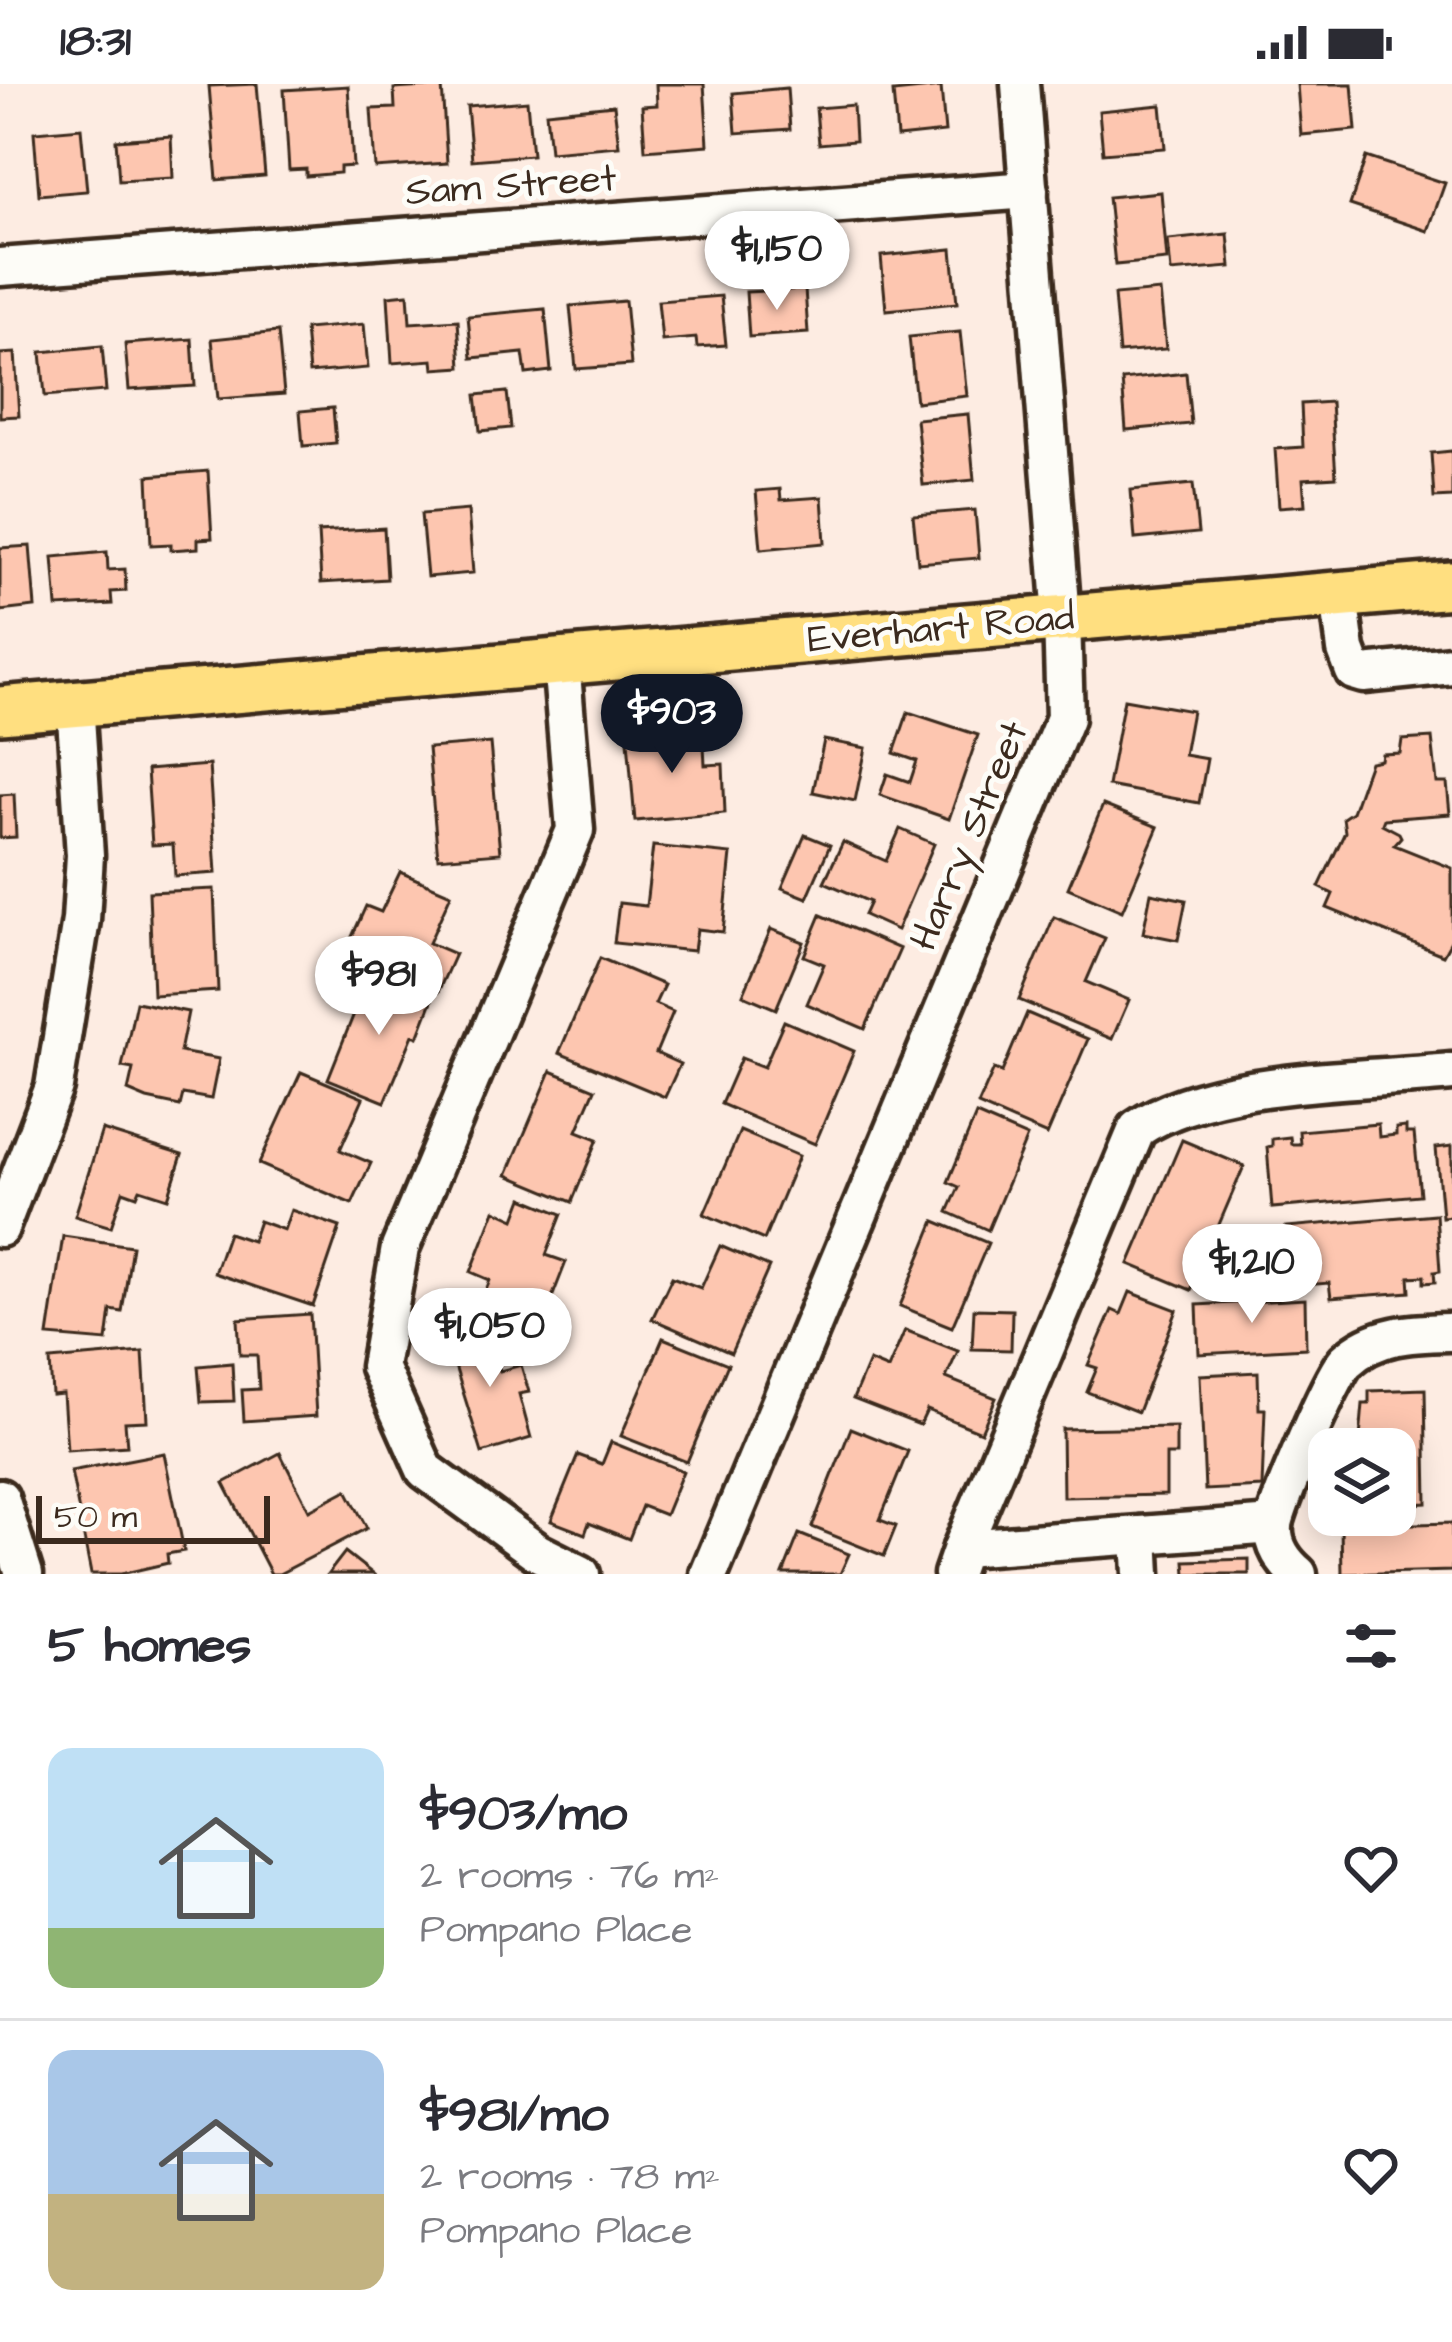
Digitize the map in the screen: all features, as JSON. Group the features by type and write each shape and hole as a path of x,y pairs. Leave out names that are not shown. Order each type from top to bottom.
{"main road":[{"name":"Everhart Road","path":"0,710 1452,585"}],"street":[{"name":"Harry Street","path":"709,1574 1065,718 1062,618 1020,84"},
{"name":"Sam Street","path":"0,267 1029,190"},
{"path":"1339,595 1346,650 1354,671 1364,674 1452,665"},
{"path":"561,661 575,830 400,1248 379,1367 424,1470 537,1552 581,1574"},
{"path":"0,1228 54,1087 81,920 85,855 75,702"},
{"path":"957,1561 1137,1129 1182,1103 1239,1092 1452,1072"},
{"path":"1298,1574 1283,1560 1274,1525 1320,1408 1344,1363 1398,1333 1452,1332"},
{"path":"0,1498 24,1574"},
{"path":"957,1561 1140,1534 1274,1525"},
{"path":"1140,1534 1142,1574"}],"building":[{"path":"257,84 265,176 217,180 209,86"},
{"path":"656,84 704,84 708,145 645,150 642,106 657,105"},
{"path":"1297,84 1352,84 1356,130 1301,135"},
{"path":"348,86 353,166 340,167 340,173 306,176 306,169 289,170 284,90"},
{"path":"442,86 447,163 375,168 371,109 395,108 394,89"},
{"path":"941,87 945,132 897,137 893,92"},
{"path":"787,88 790,129 736,133 733,93"},
{"path":"527,101 532,155 472,160 467,106"},
{"path":"614,105 619,146 550,152 546,112"},
{"path":"853,105 855,141 819,144 816,108"},
{"path":"1161,105 1165,148 1103,153 1099,111"},
{"path":"81,128 87,191 39,195 34,132"},
{"path":"171,136 173,178 119,181 116,140"},
{"path":"1366,157 1445,183 1428,231 1350,205"},
{"path":"1161,192 1167,260 1115,265 1108,197"},
{"path":"1228,234 1231,267 1171,272 1168,240"},
{"path":"952,249 957,303 886,310 881,256"},
{"path":"805,289 808,333 749,337 746,292"},
{"path":"1160,291 1166,349 1119,353 1114,295"},
{"path":"408,294 410,323 458,320 461,367 434,369 433,360 392,363 388,296"},
{"path":"721,296 726,345 697,347 696,338 662,341 658,301"},
{"path":"625,301 631,365 576,369 570,306"},
{"path":"545,309 551,371 526,374 523,353 472,358 468,316"},
{"path":"364,324 368,368 309,373 305,329"},
{"path":"278,332 284,394 218,399 212,339"},
{"path":"960,332 967,396 916,402 909,337"},
{"path":"192,339 195,386 129,390 125,344"},
{"path":"102,346 106,391 45,396 41,352"},
{"path":"15,353 19,416 0,417 0,354"},
{"path":"1186,373 1191,424 1126,430 1122,380"},
{"path":"507,392 511,428 480,431 476,395"},
{"path":"1331,402 1336,477 1303,479 1305,505 1279,507 1275,449 1303,447 1301,404"},
{"path":"333,408 336,443 303,446 300,411"},
{"path":"968,414 974,480 923,485 916,419"},
{"path":"1452,451 1452,497 1434,498 1431,453"},
{"path":"208,471 212,538 198,539 198,548 171,550 171,544 151,545 148,476"},
{"path":"1193,484 1198,533 1135,539 1131,490"},
{"path":"780,489 781,500 822,497 825,543 761,549 756,491"},
{"path":"468,510 473,573 427,577 421,514"},
{"path":"975,510 979,558 918,563 913,515"},
{"path":"384,528 387,579 321,583 318,532"},
{"path":"30,546 35,607 0,611 0,548"},
{"path":"107,552 108,570 125,569 126,591 111,592 112,604 57,607 53,557"},
{"path":"1124,699 1192,711 1184,755 1207,759 1199,803 1108,786"},
{"path":"908,712 978,735 949,819 880,795 887,774 910,782 917,761 894,753"},
{"path":"679,725 680,748 704,746 705,765 723,764 725,813 635,821 627,729"},
{"path":"1432,738 1437,783 1447,783 1450,814 1384,819 1382,824 1399,833 1394,845 1452,868 1452,939 1443,955 1327,908 1333,894 1319,887 1345,832 1343,818 1352,812 1370,762 1381,760 1382,754 1400,753 1402,740"},
{"path":"824,740 866,748 855,801 813,792"},
{"path":"490,743 500,853 438,858 428,748"},
{"path":"209,765 216,873 175,876 173,844 152,845 147,770"},
{"path":"14,794 16,837 0,838 0,795"},
{"path":"1103,805 1158,827 1122,911 1068,888"},
{"path":"900,829 934,844 897,930 864,915 870,902 824,882 843,842 886,861"},
{"path":"805,835 830,845 807,898 782,888"},
{"path":"653,846 731,854 723,932 697,929 694,951 614,943 619,903 646,906"},
{"path":"400,872 451,894 429,943 455,954 438,992 345,952 366,906 381,912"},
{"path":"214,889 218,991 153,995 149,892"},
{"path":"1151,893 1186,900 1178,940 1143,933"},
{"path":"821,915 900,949 865,1029 807,1004 824,964 804,956"},
{"path":"1054,917 1105,938 1086,982 1129,1000 1112,1039 1019,1000"},
{"path":"771,929 804,942 776,1009 743,995"},
{"path":"600,958 664,985 655,1004 673,1012 656,1053 680,1064 665,1097 559,1053"},
{"path":"369,976 432,1001 385,1102 328,1079"},
{"path":"136,1002 188,1012 180,1052 219,1059 211,1099 183,1094 180,1106 128,1091 133,1069 122,1067"},
{"path":"1027,1013 1088,1039 1047,1135 978,1105 994,1069 1002,1072"},
{"path":"784,1021 854,1051 815,1144 721,1104 741,1058 764,1067"},
{"path":"551,1071 595,1089 577,1131 598,1139 572,1202 507,1175"},
{"path":"301,1072 363,1098 340,1150 371,1163 352,1204 259,1164"},
{"path":"976,1115 1027,1137 988,1230 948,1212 959,1187 948,1182"},
{"path":"1378,1124 1379,1137 1396,1135 1396,1128 1406,1127 1406,1133 1414,1133 1420,1195 1272,1208 1267,1147 1272,1146 1272,1139 1290,1137 1291,1144 1300,1144 1299,1131"},
{"path":"102,1130 182,1155 168,1198 140,1189 137,1196 123,1191 111,1227 75,1216"},
{"path":"740,1131 799,1156 764,1240 704,1214"},
{"path":"1182,1140 1244,1166 1191,1290 1129,1264"},
{"path":"1452,1146 1452,1216 1442,1217 1436,1148"},
{"path":"523,1198 562,1214 546,1255 566,1262 550,1303 530,1295 522,1316 482,1300 490,1280 471,1272 495,1210 515,1219"},
{"path":"291,1210 340,1227 313,1306 214,1273 228,1233 252,1241 259,1221 284,1230"},
{"path":"1436,1214 1440,1271 1434,1272 1435,1282 1424,1283 1424,1276 1409,1277 1410,1292 1331,1298 1329,1283 1291,1286 1286,1227"},
{"path":"935,1221 988,1243 952,1327 900,1306"},
{"path":"63,1236 132,1246 122,1312 111,1310 107,1341 48,1336"},
{"path":"1277,1243 1279,1286 1220,1290 1217,1247"},
{"path":"720,1246 769,1267 731,1353 652,1319 672,1277 701,1288"},
{"path":"1130,1292 1177,1310 1138,1412 1087,1392 1097,1368 1088,1365 1112,1310 1121,1314"},
{"path":"1305,1299 1306,1348 1199,1354 1197,1305"},
{"path":"974,1309 1012,1310 1011,1350 972,1349"},
{"path":"310,1314 316,1416 244,1421 242,1390 259,1389 257,1355 240,1355 238,1319"},
{"path":"486,1325 500,1371 521,1365 529,1392 519,1394 531,1438 482,1453 446,1337"},
{"path":"905,1330 958,1351 946,1378 996,1398 981,1432 927,1410 920,1425 853,1399 869,1361 888,1369"},
{"path":"663,1338 728,1364 687,1462 621,1436"},
{"path":"143,1352 147,1421 125,1422 127,1446 67,1450 63,1394 52,1395 50,1360"},
{"path":"232,1363 234,1401 201,1402 198,1366"},
{"path":"1258,1372 1259,1409 1265,1409 1262,1487 1205,1490 1200,1375"},
{"path":"1425,1389 1427,1503 1416,1504 1416,1428 1361,1428 1369,1391"},
{"path":"1176,1427 1176,1455 1166,1455 1166,1495 1063,1497 1062,1429"},
{"path":"851,1428 908,1451 880,1520 896,1526 884,1556 812,1527"},
{"path":"611,1442 683,1471 665,1515 642,1506 629,1539 589,1523 585,1534 551,1521 578,1455 602,1464"},
{"path":"164,1453 184,1551 167,1554 168,1563 121,1574 91,1574 71,1471"},
{"path":"280,1453 309,1510 347,1490 367,1528 271,1574 224,1483"},
{"path":"1452,1523 1452,1571 1342,1574 1341,1536 1416,1536 1416,1524"},
{"path":"799,1534 849,1554 840,1574 783,1574"},
{"path":"345,1552 373,1574 328,1574"},
{"path":"1249,1559 1249,1574 1186,1574 1185,1561"}]}
